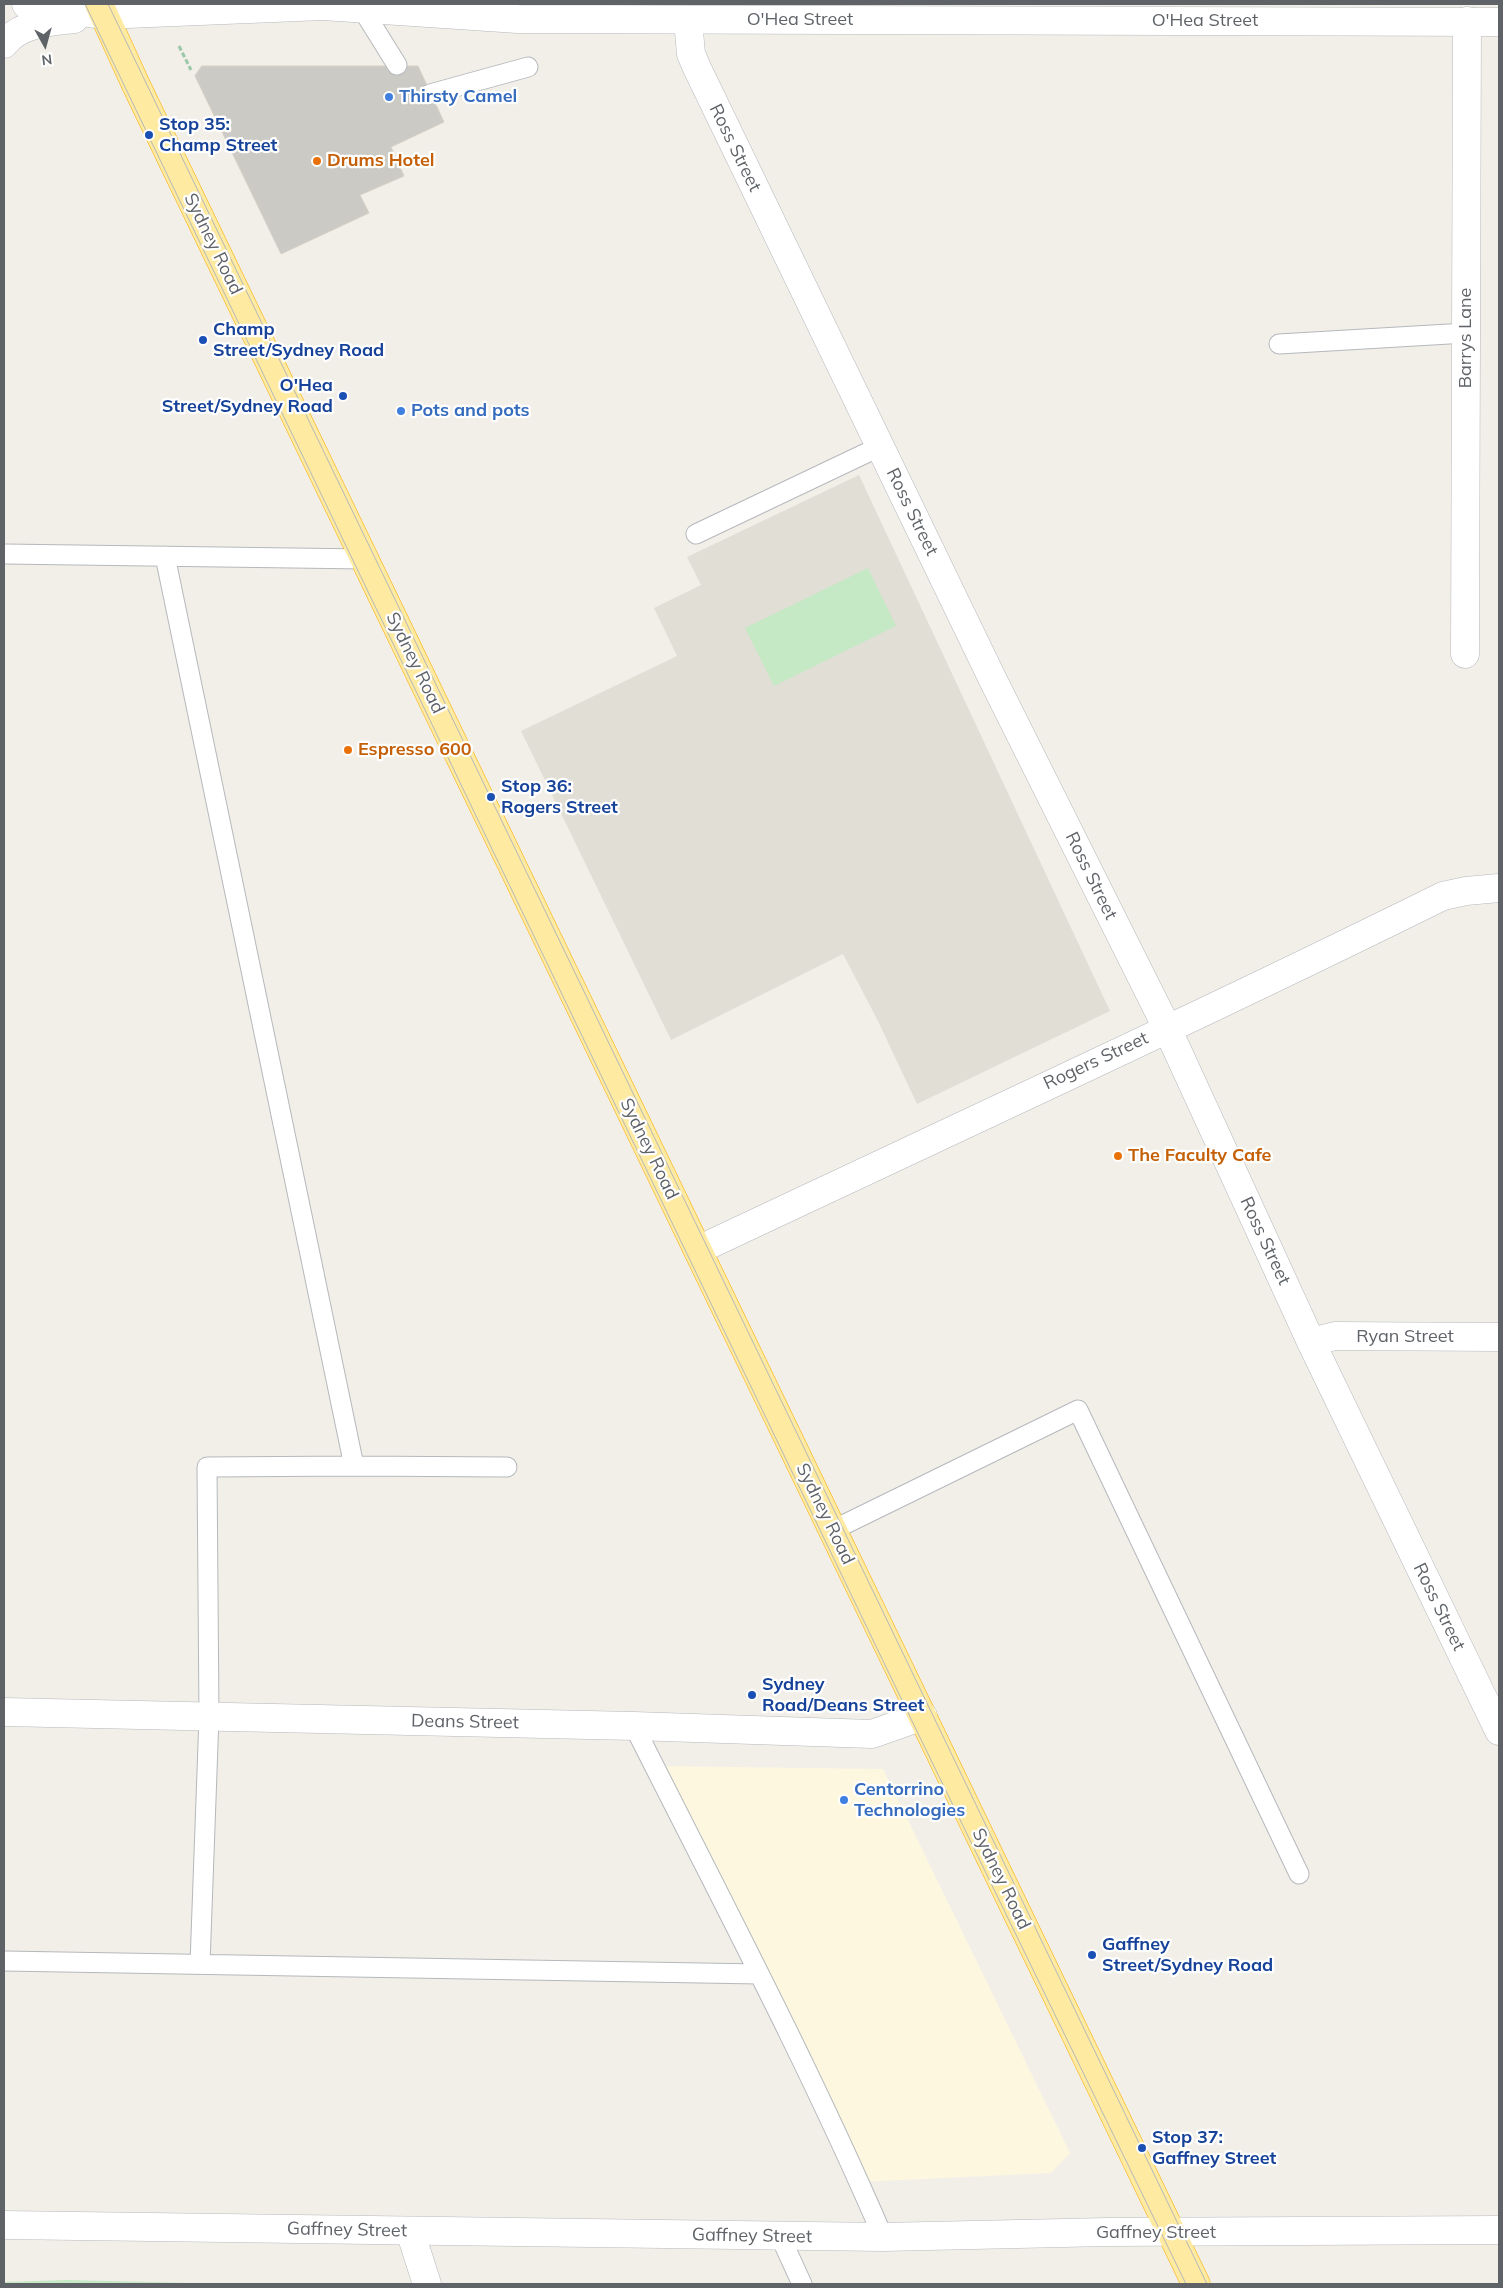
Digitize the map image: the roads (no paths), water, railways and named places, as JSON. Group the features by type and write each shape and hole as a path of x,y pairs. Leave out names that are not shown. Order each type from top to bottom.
{"highway":[{"name":"Sydney Road","path":"95,6 365,559 1196,2284"}],"street":[{"path":"26,4 95,6"},
{"name":"O'Hea Street","path":"95,6 323,5 518,19 643,11 688,20 981,12 1233,12 1499,22"},
{"path":"4,44 10,37 25,28 95,6"},
{"name":"Ross Street","path":"688,20 691,54 697,68 993,680 1166,1028 1311,1342 1499,1730"},
{"name":"Barrys Lane","path":"1465,654 1467,21"},
{"name":"Rogers Street","path":"698,1250 1166,1028 1234,999 1443,896 1466,891 1499,888"},
{"name":"Ryan Street","path":"1311,1342 1335,1336 1499,1337"},
{"name":"Deans Street","path":"4,1712 634,1726 872,1734 922,1716"},
{"name":"Gaffney Street","path":"4,2225 883,2237 1108,2232 1499,2230"},
{"path":"410,2231 427,2284"}],"lane":[{"path":"361,7 397,65"},
{"path":"430,94 528,67"},
{"path":"1279,344 1466,333"},
{"path":"696,534 881,446"},
{"path":"4,554 365,559"},
{"path":"165,556 354,1466"},
{"path":"833,1530 1078,1410 1299,1874"},
{"path":"200,1964 209,1717 207,1467 507,1468"},
{"path":"634,1726 759,1974 859,2182 883,2237"},
{"path":"4,1961 759,1974"},
{"path":"780,2236 802,2284"}],"tram line":[{"path":"85,4 912,1721 1186,2284"},
{"path":"108,4 1207,2284"}],"place":[{"name":"Thirsty Camel","path":"389,97"},
{"name":"Stop 35: Champ Street","path":"149,135"},
{"name":"Drums Hotel","path":"317,161"},
{"name":"Champ Street/Sydney Road","path":"203,340"},
{"name":"O'Hea Street/Sydney Road","path":"343,396"},
{"name":"Pots and pots","path":"401,411"},
{"name":"Espresso 600","path":"348,750"},
{"name":"Stop 36: Rogers Street","path":"491,797"},
{"name":"The Faculty Cafe","path":"1118,1156"},
{"name":"Sydney Road/Deans Street","path":"752,1695"},
{"name":"Centorrino Technologies","path":"844,1800"},
{"name":"Gaffney Street/Sydney Road","path":"1092,1955"},
{"name":"Stop 37: Gaffney Street","path":"1142,2148"}]}
